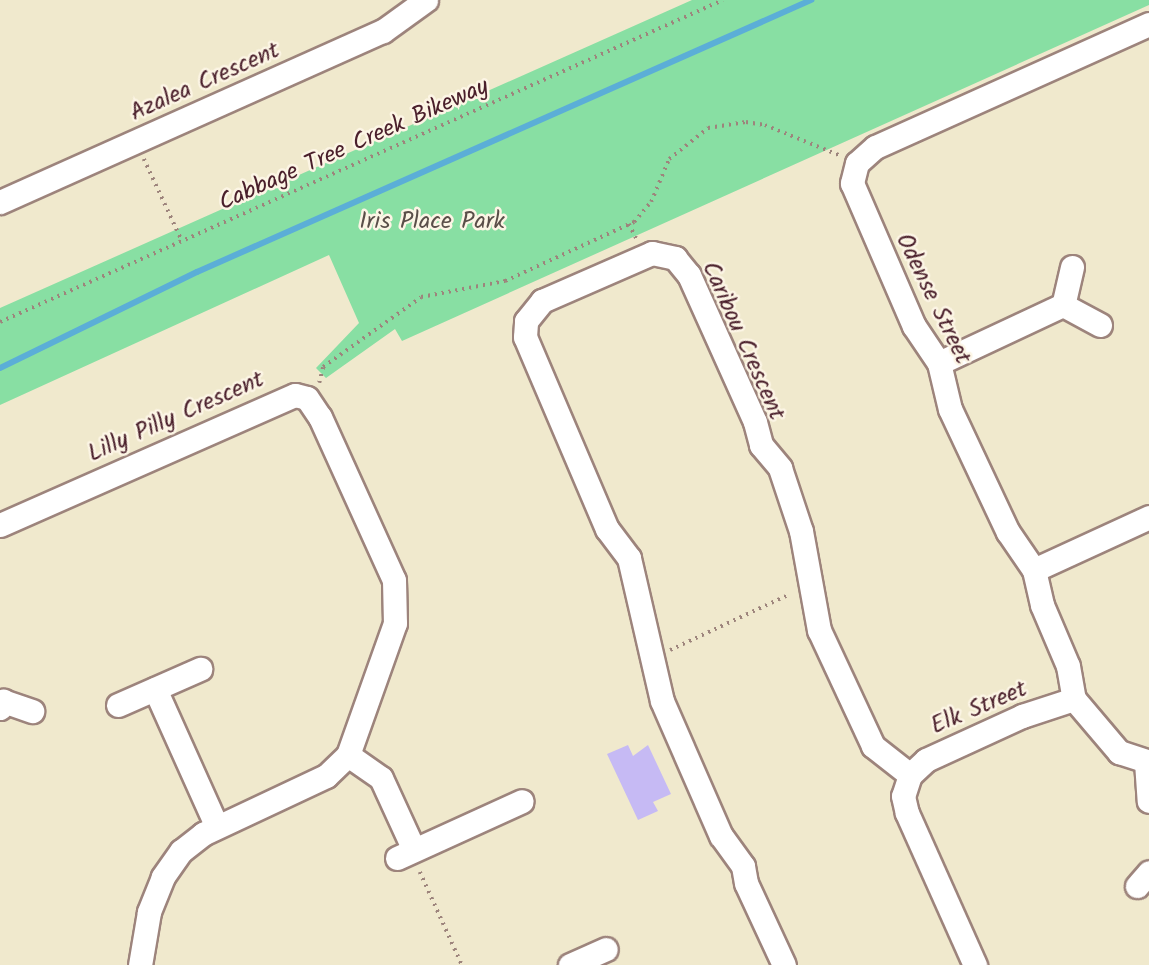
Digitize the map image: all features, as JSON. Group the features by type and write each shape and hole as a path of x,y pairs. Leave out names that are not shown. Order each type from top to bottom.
{"street":[{"name":"Azalea Crescent","path":"0,202 383,31 426,0"},
{"path":"857,163 875,147 1149,23"},
{"name":"Odense Street","path":"857,163 852,183 856,198 914,326 939,363 950,409 1008,532 1034,570 1042,605 1068,666 1074,699"},
{"name":"Caribou Crescent","path":"784,965 740,860 719,831 662,701 629,558 607,528 526,344 525,328 530,313 542,302 659,253 675,258 688,275 755,422 761,445 782,472 801,531 819,630 869,740 877,752 910,775"},
{"path":"1063,306 1072,267"},
{"path":"939,363 1063,306"},
{"path":"1063,306 1100,325"},
{"name":"Lilly Pilly Crescent","path":"0,525 276,400 295,395 310,402"},
{"path":"139,965 149,912 171,862 191,842 326,776 348,755 393,632 397,594 388,565 310,402"},
{"path":"1034,570 1149,517"},
{"path":"118,705 200,669"},
{"path":"155,689 217,827"},
{"path":"1074,699 1119,751 1148,762 1149,801"},
{"name":"Elk Street","path":"910,775 926,760 1022,716 1074,699"},
{"path":"1,702 32,710"},
{"path":"348,755 381,778 405,854 522,801"},
{"path":"910,775 904,788 907,813 974,965"},
{"path":"578,963 606,949"}],"path":[{"name":"Cabbage Tree Creek Bikeway","path":"0,322 723,0"},
{"path":"310,402 323,367 421,297 505,281 634,222 651,202 669,159 708,128 746,122 765,125 857,163"},
{"path":"145,138 141,153 182,241"},
{"path":"651,659 795,592"},
{"path":"405,854 462,965"}],"green space":[{"name":"Iris Place Park","path":"692,0 1149,0 1149,5 402,341 395,329 326,378 316,368 359,323 329,255 0,405 0,308"}],"building":[{"path":"628,745 633,756 648,745 671,794 653,802 658,811 638,820 607,754"}],"waterway":[{"path":"0,368 197,272 811,0"}]}
